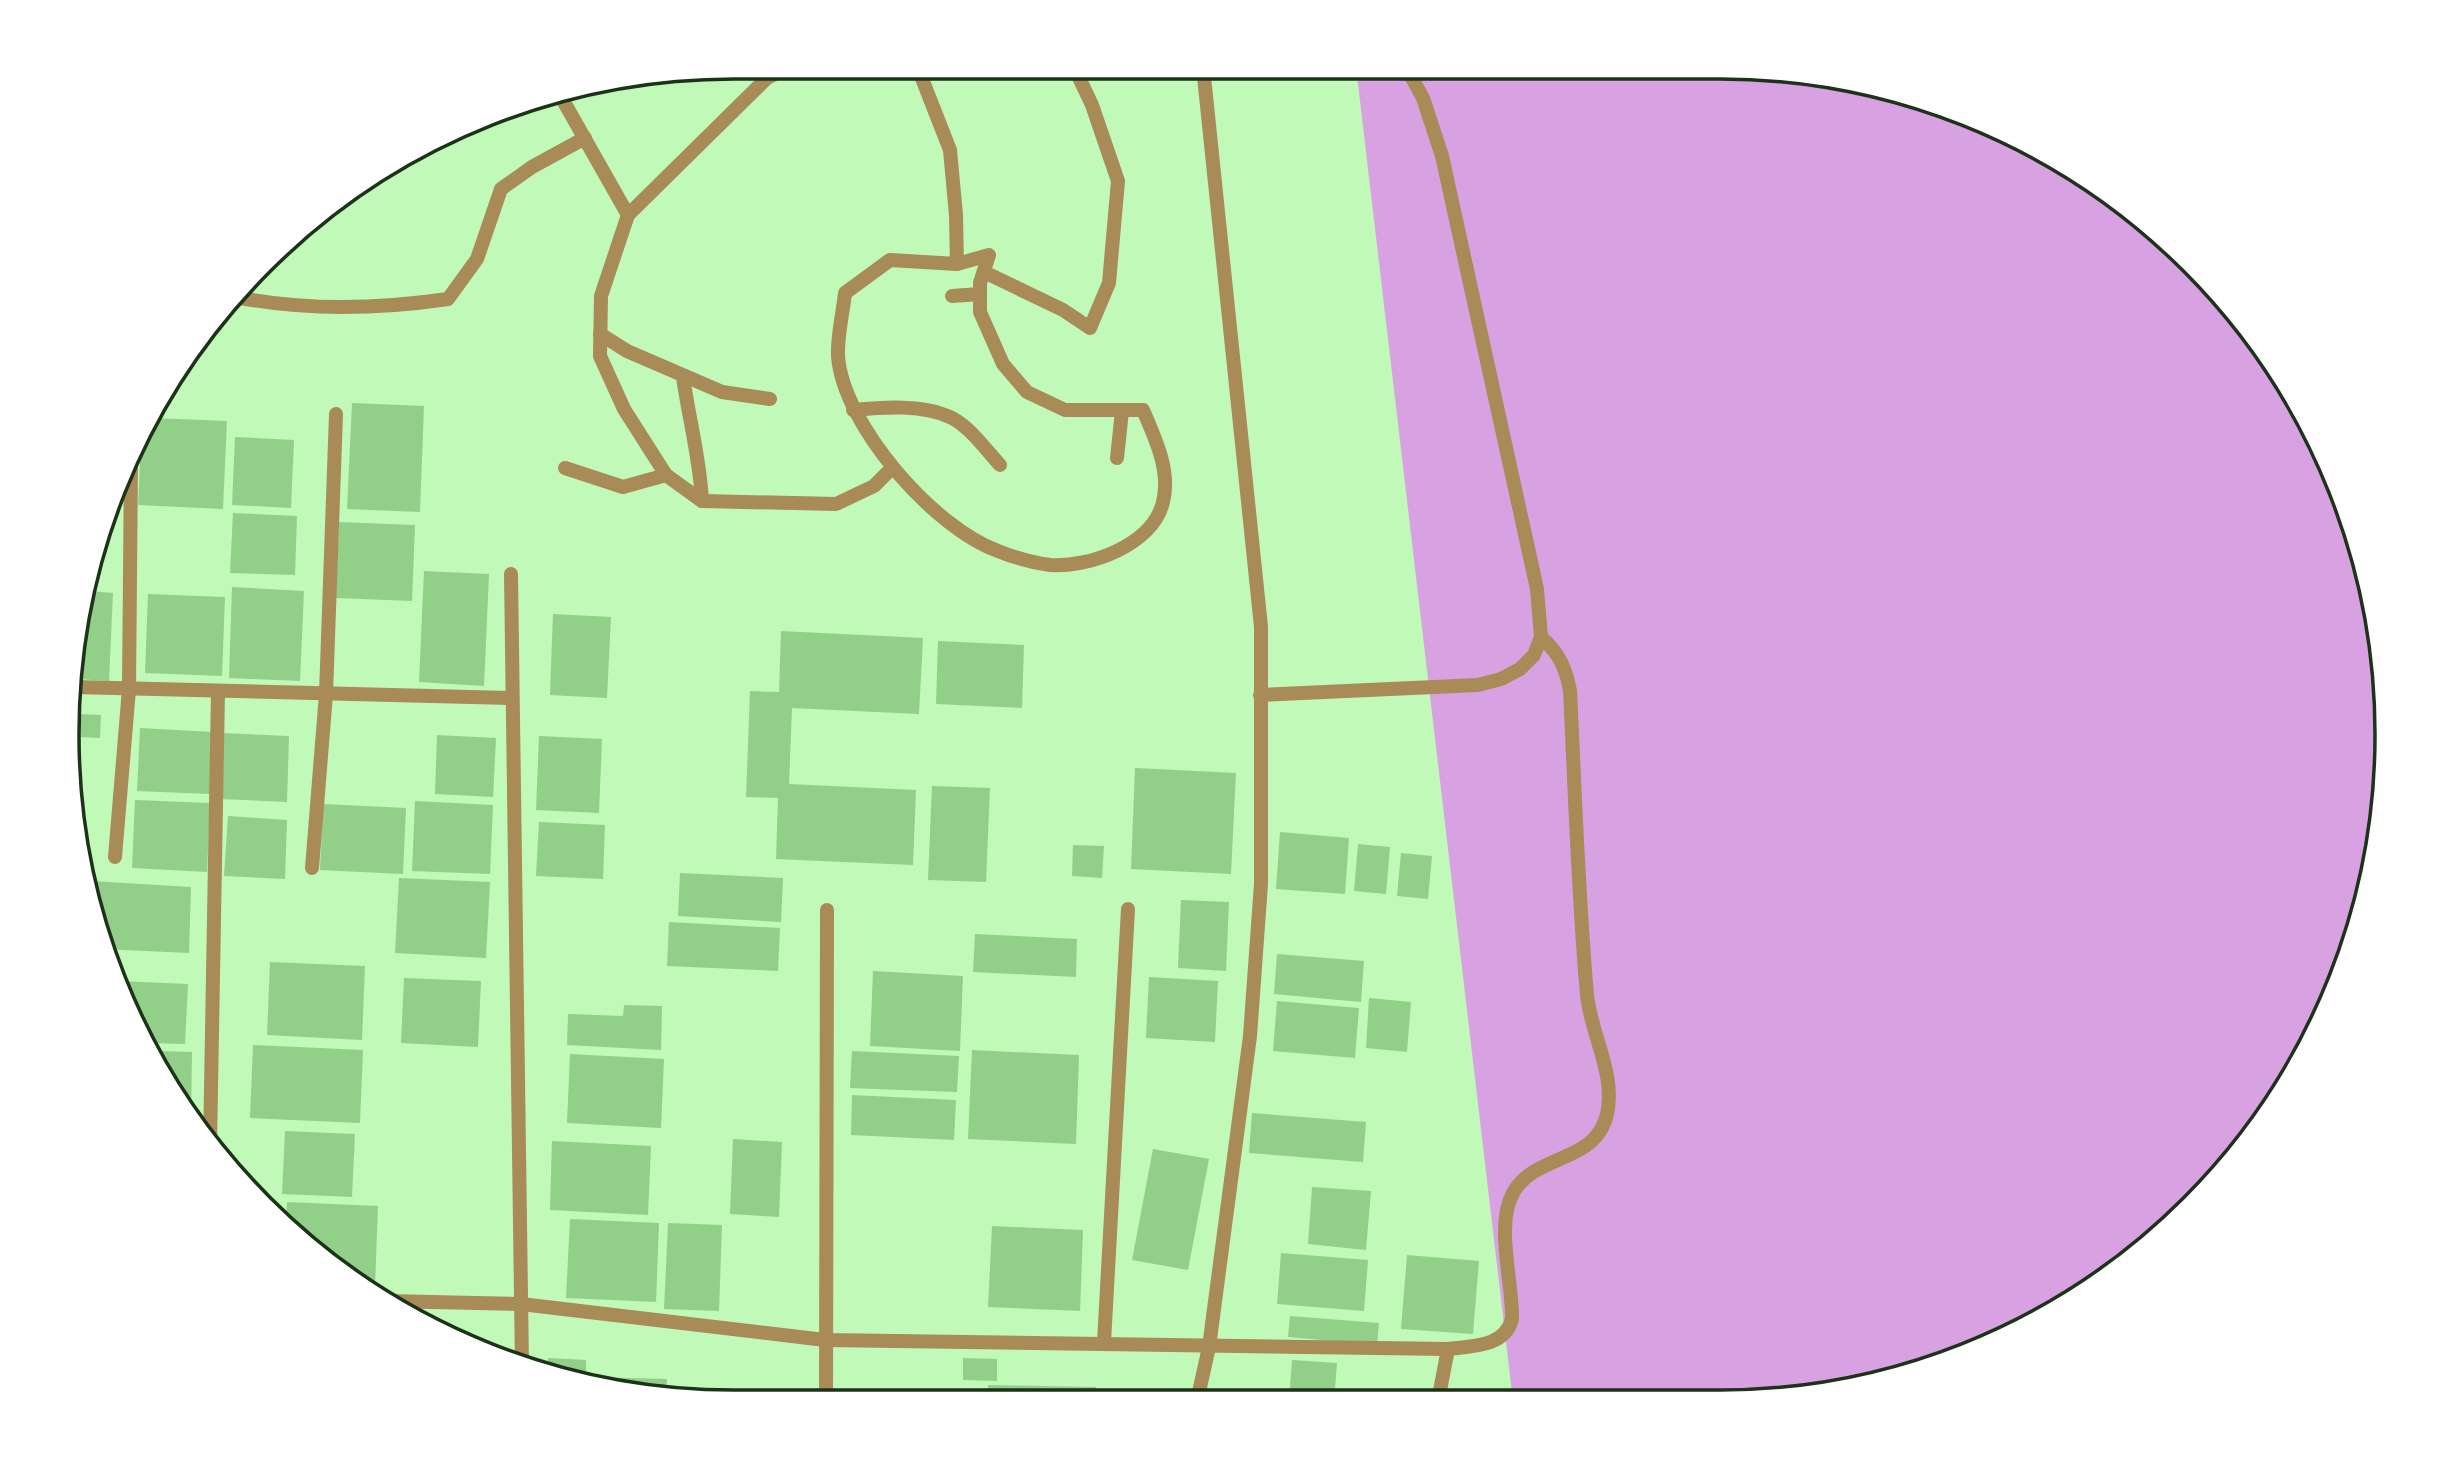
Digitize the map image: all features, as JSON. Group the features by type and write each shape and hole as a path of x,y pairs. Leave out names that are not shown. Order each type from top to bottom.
{"street":[{"path":"766,79 628,215 601,296 600,356 624,409 666,475 702,501 836,504 874,486 892,468"},
{"path":"922,79 950,150 957,264"},
{"path":"984,272 1063,310 1090,328 1109,283 1118,181 1092,105 1080,79"},
{"path":"1199,1390 1209,1347 1250,1036 1261,884 1261,627 1204,79"},
{"path":"1260,695 1478,685 1520,669 1534,655 1541,637 1537,589 1442,156 1423,98 1413,79"},
{"path":"564,101 628,215"},
{"path":"244,299 290,307 402,305 448,299 477,259 501,189 532,167 585,138"},
{"path":"989,255 984,272 980,312 1003,364 1027,392 1065,410 1143,410 1162,457 1163,503 1145,535 1109,556 1051,565 997,551 964,533 892,468 853,410 838,356 845,293 890,260 957,264 989,255"},
{"path":"951,296 980,294"},
{"path":"600,334 627,351 722,393 770,400"},
{"path":"683,377 701,461 702,501"},
{"path":"853,410 886,407 952,418 977,439 1000,465"},
{"path":"1116,458 1122,411"},
{"path":"312,868 326,694 336,414"},
{"path":"565,468 623,487 666,475"},
{"path":"115,857 129,689 131,480"},
{"path":"511,574 522,1354"},
{"path":"406,1301 521,1304 825,1340 1448,1349 1489,1343 1509,1330 1512,1306 1506,1217 1513,1193 1527,1177 1582,1150 1600,1136 1608,1113 1609,1081 1587,997 1570,691 1566,671 1555,650 1541,637"},
{"path":"80,687 511,698"},
{"path":"210,1129 218,691"},
{"path":"1104,1342 1128,909"},
{"path":"826,1390 827,910"},
{"path":"1440,1390 1448,1349"}],"shaded area":[{"path":"1357,79 1762,80 1805,84 1889,101 1930,114 2010,146 2084,189 2119,214 2152,241 2213,302 2265,370 2287,407 2308,444 2340,524 2353,565 2370,649 2374,692 2374,777 2370,820 2353,904 2340,945 2308,1025 2265,1099 2240,1134 2213,1167 2152,1228 2084,1280 2047,1302 2010,1323 1930,1355 1889,1368 1805,1385 1719,1390 1512,1390"}],"building":[{"path":"352,403 424,406 420,512 347,509"},
{"path":"161,418 227,421 223,509 138,505 140,458"},
{"path":"235,437 294,440 291,508 232,505"},
{"path":"233,513 297,516 295,575 230,573"},
{"path":"339,522 415,525 412,601 336,598"},
{"path":"424,571 489,574 484,686 419,682"},
{"path":"232,587 304,591 300,681 229,678"},
{"path":"95,591 113,593 109,681 81,679"},
{"path":"148,594 225,597 222,676 145,673"},
{"path":"553,614 611,617 607,698 550,695"},
{"path":"781,631 923,638 919,714 792,708 789,784 916,790 913,865 776,859 778,798 746,797 750,691 779,692"},
{"path":"938,641 1024,645 1022,708 936,704"},
{"path":"79,714 101,715 100,738 79,737"},
{"path":"140,728 213,732 210,794 137,791"},
{"path":"223,733 289,736 287,802 220,799"},
{"path":"437,735 496,738 493,797 435,794"},
{"path":"539,736 602,739 599,813 536,810"},
{"path":"1135,768 1236,773 1231,874 1131,869"},
{"path":"932,786 990,788 986,882 928,880"},
{"path":"135,800 210,803 207,872 132,868"},
{"path":"415,801 493,805 490,874 412,871"},
{"path":"323,804 406,808 403,874 320,870"},
{"path":"228,816 287,820 285,879 224,876"},
{"path":"539,822 605,825 603,879 536,876"},
{"path":"1280,832 1349,838 1345,894 1276,889"},
{"path":"1358,844 1390,847 1386,894 1354,891"},
{"path":"1073,845 1104,846 1102,878 1072,876"},
{"path":"1401,853 1432,856 1428,899 1397,896"},
{"path":"680,873 783,878 781,922 678,916"},
{"path":"399,878 490,882 486,958 395,953"},
{"path":"96,881 191,887 189,953 116,950"},
{"path":"1181,900 1229,902 1226,971 1178,968"},
{"path":"669,922 780,928 778,971 667,966"},
{"path":"975,934 1077,939 1076,977 973,972"},
{"path":"1277,954 1364,961 1361,1002 1274,994"},
{"path":"270,962 365,966 362,1040 267,1035"},
{"path":"873,971 963,976 960,1051 870,1046"},
{"path":"1149,977 1218,981 1215,1042 1146,1038"},
{"path":"404,978 481,981 478,1047 401,1043"},
{"path":"128,981 188,984 185,1044 156,1043"},
{"path":"1369,998 1411,1002 1407,1052 1366,1048"},
{"path":"1277,1001 1359,1008 1355,1058 1273,1051"},
{"path":"624,1005 662,1006 661,1050 567,1045 568,1014 623,1016"},
{"path":"253,1045 363,1050 360,1123 250,1118"},
{"path":"972,1050 1079,1055 1076,1144 968,1139"},
{"path":"161,1051 192,1052 191,1102"},
{"path":"852,1051 959,1056 957,1092 850,1088"},
{"path":"570,1054 664,1059 661,1128 567,1123"},
{"path":"852,1095 956,1100 954,1140 851,1135"},
{"path":"1252,1113 1366,1122 1363,1162 1249,1153"},
{"path":"285,1131 355,1134 352,1197 282,1194"},
{"path":"733,1139 782,1142 779,1217 730,1214"},
{"path":"552,1141 651,1146 648,1215 550,1210"},
{"path":"1153,1149 1209,1159 1188,1270 1132,1260"},
{"path":"1312,1187 1371,1191 1366,1250 1308,1244"},
{"path":"287,1202 378,1206 375,1283 335,1255 286,1213"},
{"path":"570,1219 659,1223 656,1302 566,1298"},
{"path":"668,1223 722,1225 719,1311 664,1309"},
{"path":"992,1226 1083,1230 1080,1311 988,1307"},
{"path":"1281,1253 1368,1260 1364,1311 1277,1304"},
{"path":"1407,1255 1479,1261 1473,1334 1401,1329"},
{"path":"1290,1316 1379,1323 1377,1345 1288,1337"},
{"path":"548,1358 586,1360 586,1373 565,1368 548,1363"},
{"path":"963,1358 997,1359 997,1381 963,1380"},
{"path":"1292,1360 1337,1363 1335,1390 1290,1390"},
{"path":"605,1377 667,1379 667,1387"},
{"path":"988,1385 1096,1387 1096,1390 988,1390"}]}
